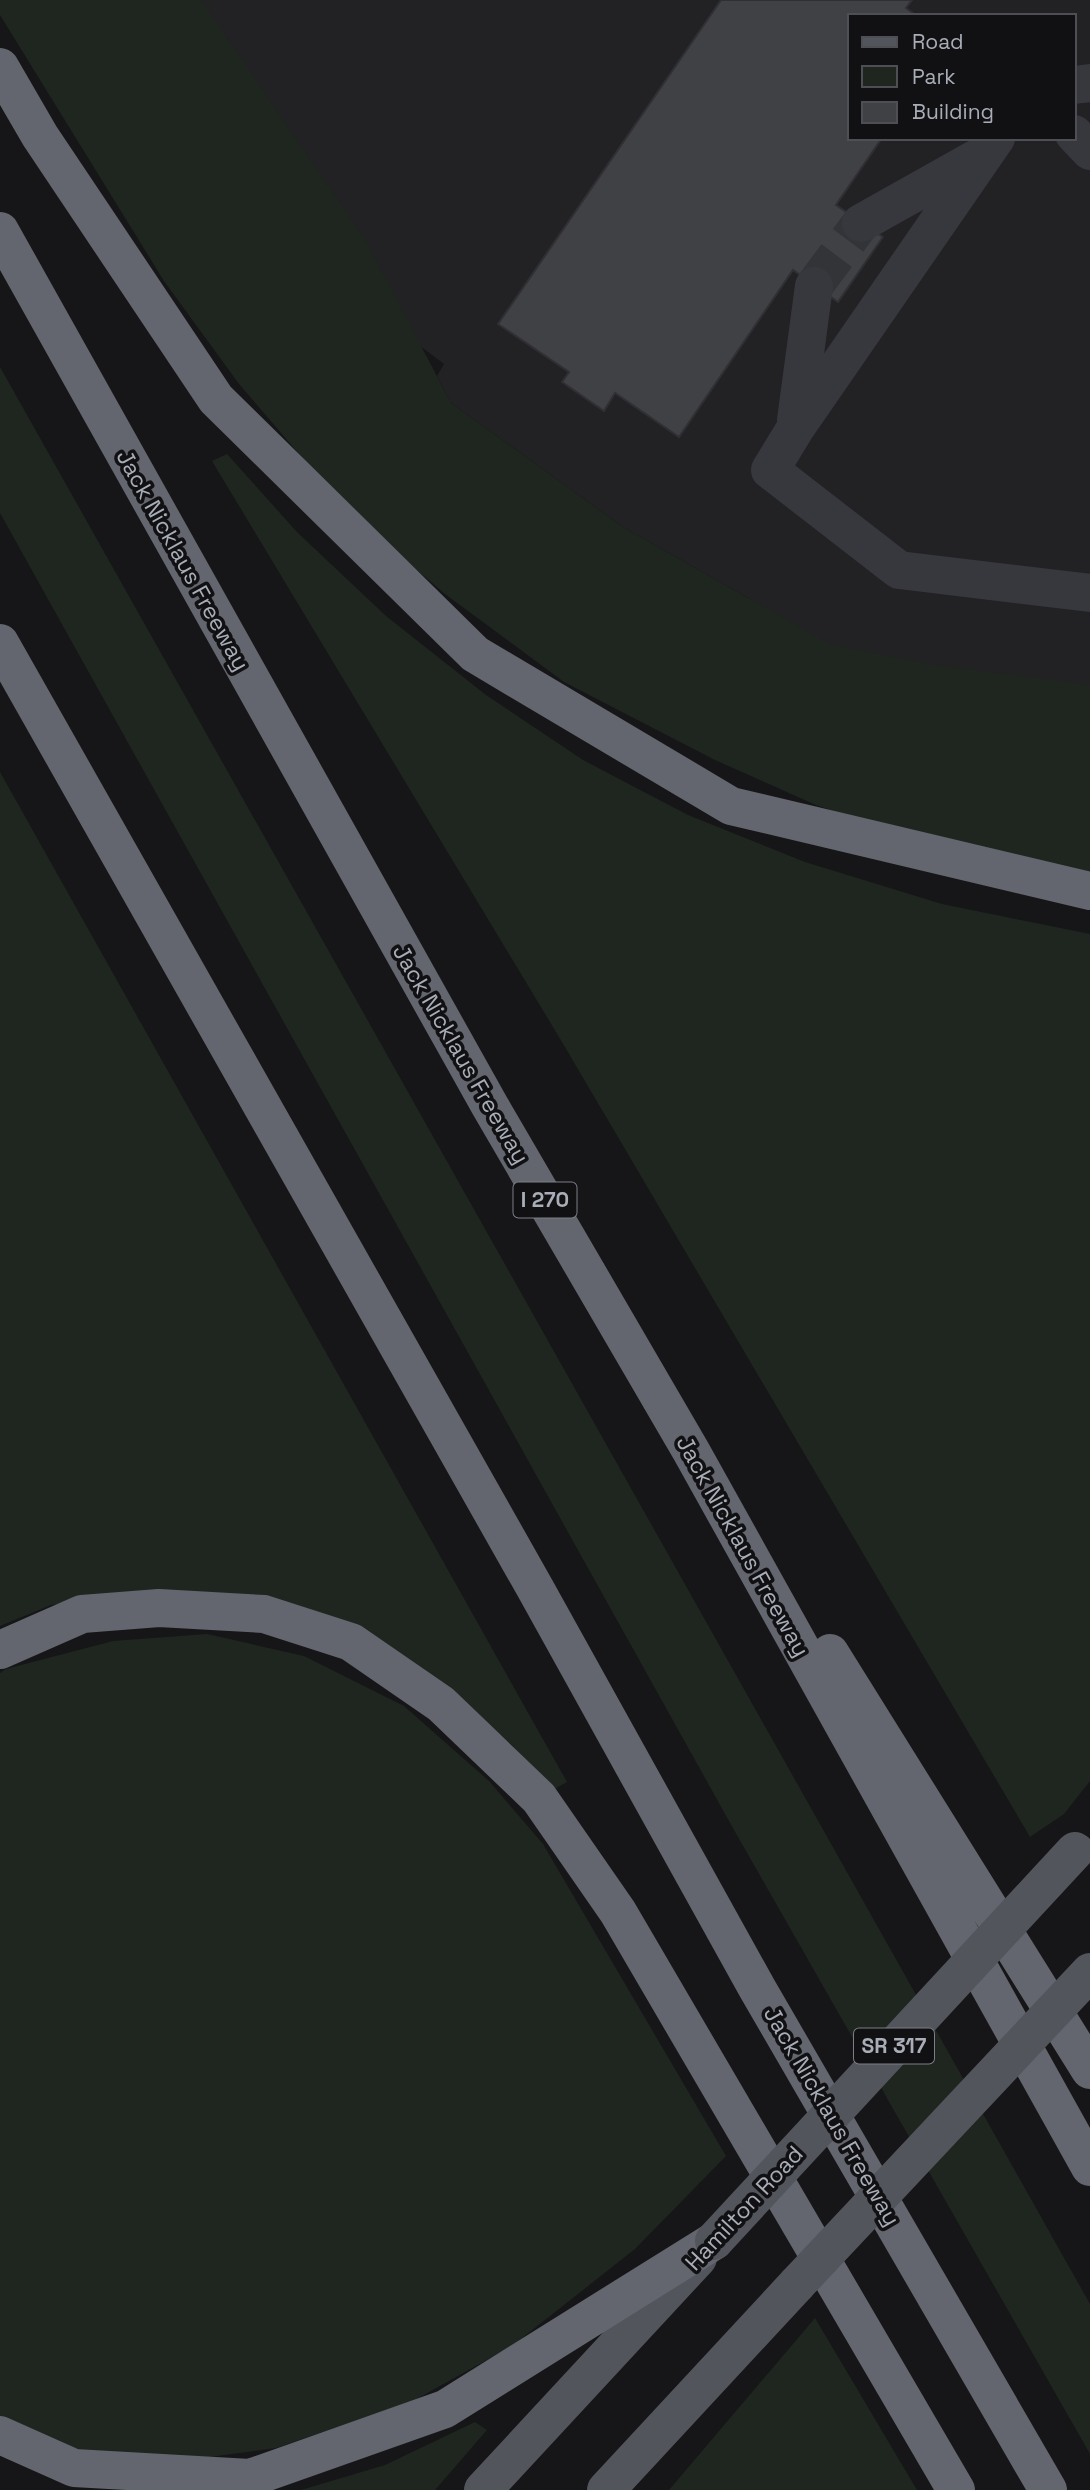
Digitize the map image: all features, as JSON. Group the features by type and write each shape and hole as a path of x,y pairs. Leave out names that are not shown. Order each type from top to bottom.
{"highway":[{"path":"0,66 40,136 216,399 475,653 732,806 1090,891"},
{"name":"Jack Nicklaus Freeway","path":"0,231 490,1107 691,1451 1090,2167"},
{"name":"Jack Nicklaus Freeway","path":"0,643 536,1588 757,1988 1048,2490"},
{"path":"490,1107 1090,2070"},
{"path":"0,1650 82,1614 159,1608 264,1614 351,1642 440,1704 539,1798 618,1912 956,2490"},
{"path":"0,2435 74,2469 250,2478 445,2409 714,2241"}],"main road":[{"name":"Hamilton Road","path":"483,2490 1082,1843"},
{"path":"606,2490 1090,1972"}],"lane":[{"path":"1076,136 1090,151"},
{"path":"861,223 989,147"},
{"path":"989,147 795,429 770,470 900,570 1090,593"},
{"path":"795,429 814,286"}],"shaded area":[{"path":"180,0 1090,0 1090,715 834,664 750,599 623,527 451,403 437,376 444,364 412,340"}],"green space":[{"path":"0,0 201,0 367,243 451,403 623,527 831,645 933,665 1090,685 1090,873 926,843 816,805 715,760 564,682 445,594 348,511 239,384 164,281 0,15"},
{"path":"0,367 1090,2304 1090,2454 734,1830 0,513"},
{"path":"227,454 297,532 386,616 486,695 583,760 688,815 805,862 942,904 1090,934 1090,1781 1064,1814 1030,1837 562,1042 212,461"},
{"path":"0,772 567,1782 553,1790 509,1742 459,1699 388,1648 122,1594 51,1605 0,1626"},
{"path":"207,1634 304,1656 404,1706 489,1781 543,1844 726,2156 635,2249 512,2346 413,2401 276,2448 165,2463 71,2453 0,2422 0,1673 6,1669 113,1641"},
{"path":"815,2318 917,2490 669,2490"},
{"path":"475,2422 487,2430 435,2490 301,2490 385,2465"}],"building":[{"path":"721,0 912,0 906,8 914,14 848,14 848,140 881,140 836,205 883,237 838,302 793,270 679,437 615,393 604,411 562,382 569,372 498,324"}],"tunnel":[{"path":"814,286 861,223"}]}
